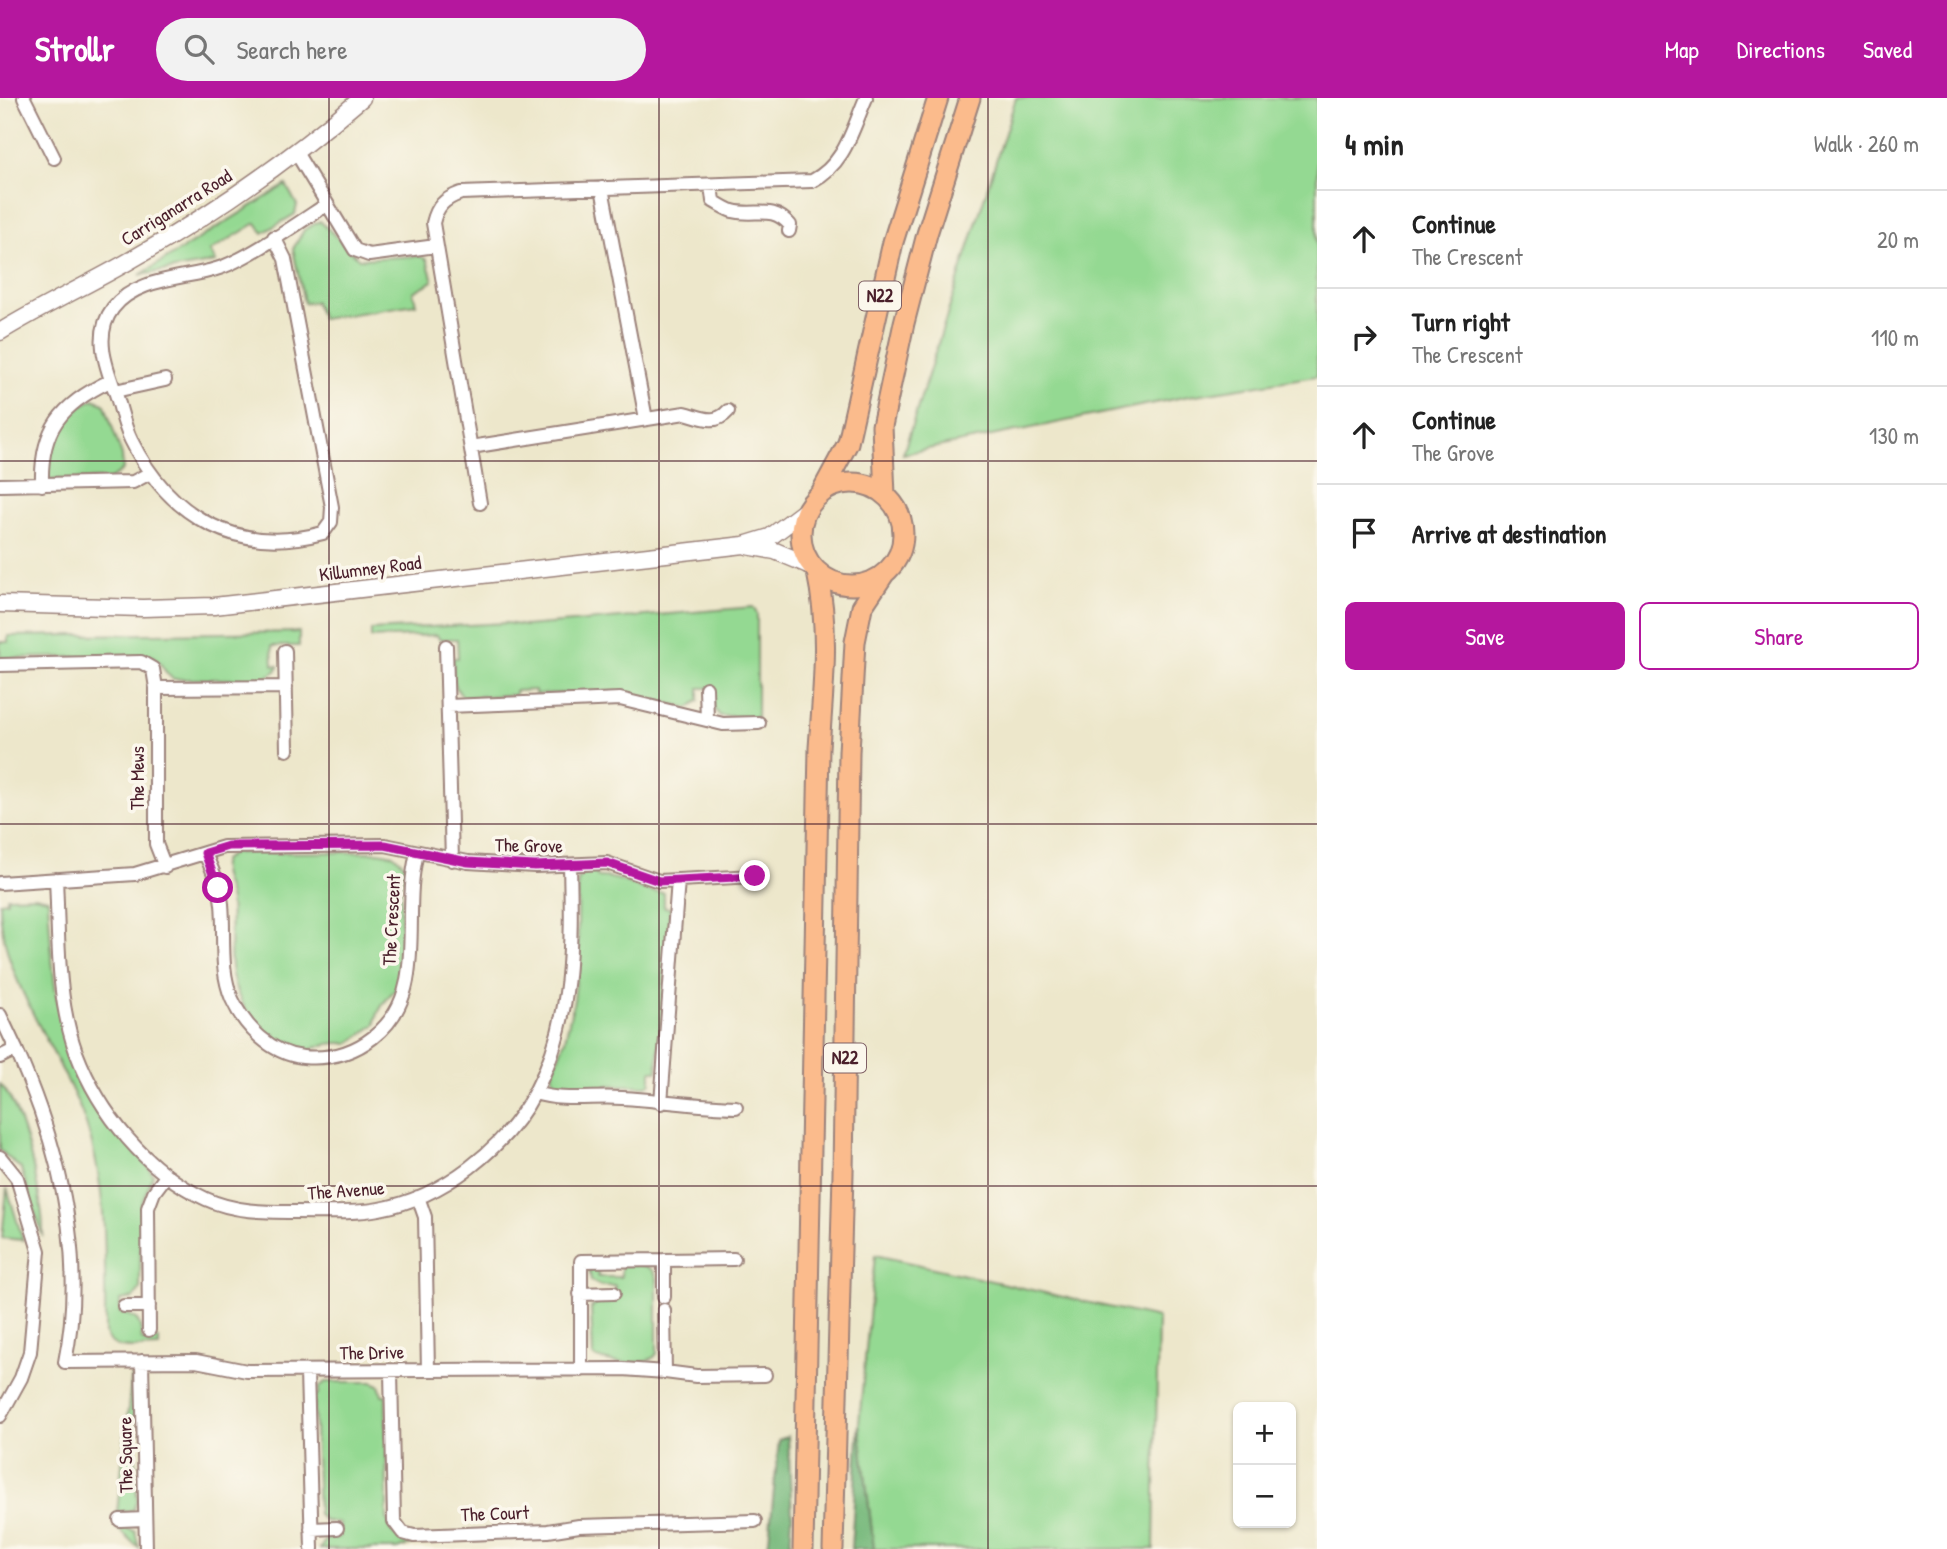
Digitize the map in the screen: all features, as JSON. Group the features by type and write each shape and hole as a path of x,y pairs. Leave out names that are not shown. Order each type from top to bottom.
{"highway":[{"name":"N22","path":"803,1549 819,761 826,639 825,609 814,569 800,539 806,510 821,493 848,443 893,242 938,98"},
{"name":"N22","path":"833,1549 843,1173 849,738 855,642 862,607 901,550 904,535 895,506 885,495 882,426 927,234 970,98"},
{"path":"821,493 836,485 853,483 870,486 885,495"},
{"path":"814,569 829,580 850,585 872,582 884,575"}],"street":[{"path":"24,98 54,158"},
{"name":"Carriganarra Road","path":"0,332 133,260 297,154 362,98"},
{"path":"480,503 433,223 435,211 447,198 454,195 602,188 813,181 831,171 866,98"},
{"path":"297,154 347,241 362,254 436,246"},
{"path":"712,185 713,201 733,211 770,210 785,219 790,225 789,231"},
{"path":"602,188 646,419"},
{"path":"274,237 285,259 332,508 331,522 323,533 303,539 280,540 230,534 209,527 192,515 150,473 129,436 112,386 103,346 104,326 113,307 129,293 145,286 219,269 327,205"},
{"path":"42,485 41,459 49,433 80,395 112,386 165,380"},
{"path":"471,447 685,413 706,421 723,417 728,411"},
{"path":"0,485 133,482 150,473"},
{"name":"Killumney Road","path":"0,604 130,608 214,606 744,545 770,537 806,510"},
{"name":"Killumney Road","path":"744,545 775,551 814,569"},
{"path":"446,646 452,860"},
{"path":"285,651 287,750"},
{"path":"0,665 147,663 153,669 156,688 286,687"},
{"name":"The Mews","path":"156,688 156,844 165,867"},
{"path":"706,688 707,720"},
{"path":"448,705 620,699 730,724 759,723"},
{"name":"The Crescent","path":"0,883 135,874 228,846 385,845 452,860"},
{"name":"The Crescent","path":"205,853 222,901 225,974 236,1008 250,1026 275,1047 301,1057 320,1057 352,1051 372,1040 391,1019 400,1001 409,972 409,891 416,852"},
{"name":"The Grove","path":"452,860 508,865 607,863 653,880 755,876"},
{"name":"The Avenue","path":"55,879 61,982 77,1053 109,1112 130,1140 166,1176 209,1201 228,1207 268,1212 368,1211 418,1197 485,1156 504,1137 535,1093 556,1044 567,995 571,951 570,865"},
{"path":"661,1103 678,880"},
{"path":"0,1015 16,1049 0,1057"},
{"name":"The Drive","path":"16,1049 50,1134 64,1189 71,1281 65,1362 196,1360 238,1370 428,1370 425,1217 418,1197"},
{"path":"535,1093 551,1098 619,1097 661,1103 736,1107"},
{"path":"0,1157 18,1178 39,1251 30,1352 21,1378 0,1416"},
{"path":"149,1330 148,1208 154,1192 166,1176"},
{"path":"582,1370 580,1264 585,1259 734,1259"},
{"path":"664,1259 665,1372"},
{"path":"580,1294 614,1293"},
{"path":"124,1306 149,1306"},
{"name":"The Square","path":"142,1361 146,1549"},
{"path":"428,1370 623,1369 696,1376 765,1375"},
{"name":"The Court","path":"391,1371 394,1521 403,1533 414,1536 548,1531 573,1526 755,1521"},
{"path":"307,1372 312,1549"},
{"path":"120,1520 145,1519"},
{"path":"312,1529 337,1528"}],"green space":[{"path":"1016,98 1317,98 1317,376 1189,396 903,454"},
{"path":"286,185 297,205 295,214 263,233 256,223 210,251 216,262 140,275"},
{"path":"320,221 359,259 420,256 427,260 433,281 413,292 416,304 322,319 315,302 304,303 293,249 304,230"},
{"path":"94,399 105,405 122,456 123,469 111,479 50,480 45,477 53,442 74,412"},
{"path":"753,607 757,614 757,717 720,716 714,709 713,688 699,688 699,700 689,708 617,692 535,694 535,690 515,691 515,695 464,697 457,690 454,680 453,658 458,658 457,639 439,639 437,635 371,638 371,630 507,623 525,626"},
{"path":"299,632 299,646 272,646 273,665 278,666 277,670 264,679 173,679 158,660 151,656 0,658 0,642 8,642 8,636"},
{"path":"379,852 394,855 405,865 401,884 401,972 397,988 380,1009 376,1024 348,1044 328,1044 310,1051 280,1042 256,1023 239,997 234,982 230,959 230,902 222,870 223,860 234,853"},
{"path":"588,871 596,871 597,877 616,879 646,890 664,893 664,907 670,908 657,1071 651,1071 651,1083 647,1086 606,1085 605,1090 562,1090 555,1084 552,1074 565,1040 574,1000 578,964 578,880"},
{"path":"35,896 48,899 59,1011 74,1062 101,1114 143,1159 153,1175 141,1205 140,1289 133,1298 120,1300 120,1313 138,1321 142,1341 159,1339 159,1347 121,1347 109,1340 105,1334 104,1222 91,1140 71,1087 19,984 2,930 0,902 7,901 7,897"},
{"path":"0,1084 16,1112 31,1156 43,1222 43,1237 21,1169 0,1150"},
{"path":"7,1188 23,1240 2,1238"},
{"path":"875,1255 1158,1318 1154,1549 874,1549 859,1423"},
{"path":"598,1265 598,1277 621,1277 621,1265 643,1266 655,1273 657,1353 653,1358 627,1363 593,1356 591,1308 599,1301 615,1300 615,1286 601,1286 591,1281 589,1268"},
{"path":"132,1371 137,1500 133,1510 117,1513 117,1526 135,1531 139,1548 116,1527 116,1522"},
{"path":"326,1382 372,1382 379,1385 382,1395 386,1395 387,1519 393,1534 415,1543 398,1549 320,1549 326,1539 340,1537 339,1523 325,1521 318,1514 314,1395 318,1395 319,1387"},
{"path":"859,1423 874,1549 851,1549"},
{"path":"788,1436 792,1516 790,1549 768,1549 779,1440"}],"route":[{"path":"218,888 205,853 228,846 385,845 468,862 535,866 607,863 659,881 755,876"}]}
